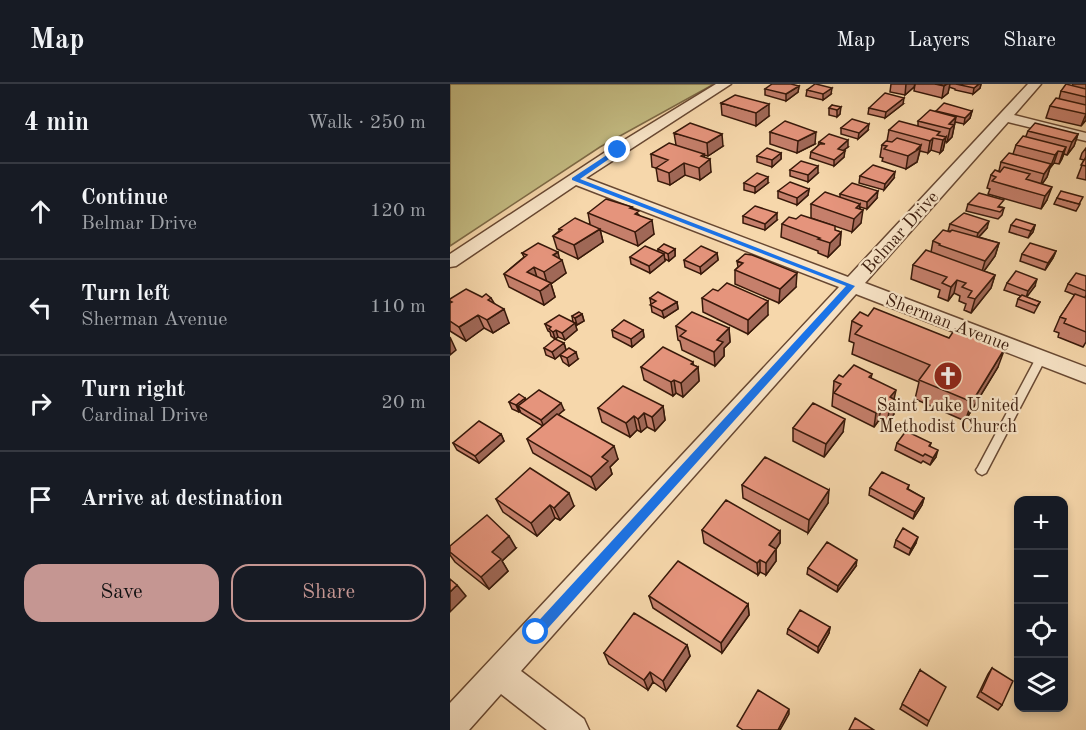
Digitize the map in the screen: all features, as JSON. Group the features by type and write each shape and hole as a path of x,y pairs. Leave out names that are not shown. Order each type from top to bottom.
{"street":[{"path":"450,262 725,84"},
{"name":"Belmar Drive","path":"450,727 1035,84"},
{"path":"1005,117 1086,137"},
{"name":"Sherman Avenue","path":"575,179 1086,375"},
{"path":"500,674 573,730"}],"lane":[{"path":"982,470 1041,358"}],"shaded area":[{"path":"450,84 714,84 600,147 450,246"}],"building":[{"path":"772,84 799,86 786,94 765,89"},
{"path":"815,84 832,88 823,94 807,90"},
{"path":"956,84 979,84 974,88"},
{"path":"1066,84 1086,89 1086,97 1061,91"},
{"path":"885,93 904,98 886,112 869,108"},
{"path":"735,95 769,104 756,113 721,103"},
{"path":"1056,98 1086,105 1086,114 1050,106"},
{"path":"944,103 972,111 965,118 936,111"},
{"path":"832,105 841,107 837,110 829,108"},
{"path":"930,110 956,117 949,124 954,125 950,129 918,121"},
{"path":"852,119 869,124 859,133 841,128"},
{"path":"785,121 816,132 798,141 770,132"},
{"path":"899,121 940,132 937,135 946,137 943,140 933,138 930,141 889,130"},
{"path":"690,123 722,134 707,143 674,133"},
{"path":"1035,123 1078,134 1072,142 1028,131"},
{"path":"829,134 848,140 838,149 845,151 834,160 811,152 820,144 825,144 819,142"},
{"path":"1023,136 1066,147 1063,152 1058,151 1055,155 1016,145"},
{"path":"897,138 921,145 908,156 884,149 887,146 882,145 886,141 892,142"},
{"path":"669,143 704,154 701,156 710,159 699,168 684,163 669,173 656,168 668,160 651,154"},
{"path":"767,148 781,153 772,160 757,156"},
{"path":"1009,153 1051,164 1044,174 1001,162"},
{"path":"801,161 818,166 808,175 790,170"},
{"path":"873,165 895,172 885,184 860,176"},
{"path":"1004,167 1030,174 1026,179 1052,187 1045,196 992,181 996,177 991,175 995,170 1000,172"},
{"path":"757,173 768,177 755,187 744,183"},
{"path":"790,182 809,189 797,198 778,191"},
{"path":"852,183 878,191 867,202 840,194"},
{"path":"1061,191 1083,197 1079,204 1057,198"},
{"path":"825,192 860,204 856,208 863,210 854,219 811,204"},
{"path":"979,193 1004,200 998,207 1004,208 1000,212 968,204"},
{"path":"606,199 632,207 630,208 639,211 635,214 652,220 635,232 588,213"},
{"path":"755,206 777,213 765,224 743,216"},
{"path":"964,213 989,221 978,233 950,224"},
{"path":"801,215 835,226 835,230 841,232 830,243 782,224 789,217 796,219"},
{"path":"575,218 600,229 574,245 553,236 562,230 559,229"},
{"path":"1016,219 1035,225 1031,231 1011,225"},
{"path":"943,230 950,232 952,230 999,243 985,261 933,241"},
{"path":"538,243 558,252 553,255 562,260 544,272 534,267 527,272 551,283 540,291 504,274 527,255 522,253"},
{"path":"1030,243 1056,251 1048,263 1022,254"},
{"path":"664,244 675,249 668,254 658,249"},
{"path":"645,246 664,254 649,266 630,257"},
{"path":"701,246 717,253 700,267 684,260"},
{"path":"926,250 995,275 975,299 968,297 972,291 962,287 966,283 957,280 951,287 942,283 947,277 913,265"},
{"path":"745,254 797,273 780,289 735,270 743,263 737,261"},
{"path":"1016,271 1037,279 1028,291 1007,283"},
{"path":"1076,273 1086,276 1086,291 1068,284"},
{"path":"727,283 768,301 748,320 702,298 713,289 718,291"},
{"path":"466,289 482,297 486,294 491,298 488,300 504,309 487,320 478,315 459,327 450,321 450,303 452,302 450,299"},
{"path":"658,292 677,302 662,311 650,305 656,301 650,298"},
{"path":"1075,294 1086,298 1086,332 1064,323 1066,319 1060,317"},
{"path":"1022,295 1040,302 1037,306 1018,299"},
{"path":"874,308 949,338 955,329 973,336 977,330 990,335 987,341 1005,348 972,402 919,380 930,365 855,334 862,326 852,321 860,312 868,316"},
{"path":"579,312 582,314 575,318 572,316"},
{"path":"692,312 729,328 717,340 723,342 714,352 680,336 686,331 676,326"},
{"path":"559,315 575,323 562,333 556,330 553,332 549,329 551,327 545,324"},
{"path":"624,320 643,330 631,339 612,330"},
{"path":"555,339 564,343 552,352 544,348"},
{"path":"663,347 693,362 691,364 698,367 681,383 674,380 671,382 641,367"},
{"path":"569,348 576,352 567,358 560,355"},
{"path":"854,365 872,374 869,377 896,390 890,397 897,401 889,411 881,407 876,413 834,393 841,384 834,381 839,375 843,377"},
{"path":"623,386 663,406 652,417 644,413 638,419 634,416 626,423 598,408"},
{"path":"539,390 561,403 541,420 518,406"},
{"path":"519,394 525,398 516,405 509,402"},
{"path":"813,403 845,419 826,444 793,428"},
{"path":"557,414 614,446 602,457 608,461 591,477 527,439"},
{"path":"479,421 501,434 475,456 453,443"},
{"path":"906,431 931,443 929,446 938,450 933,458 925,454 923,456 897,443"},
{"path":"765,457 829,490 809,520 742,485"},
{"path":"530,468 569,493 554,508 550,505 531,523 496,499"},
{"path":"882,472 909,485 907,489 924,498 915,512 870,488"},
{"path":"726,500 780,531 769,545 776,549 766,563 760,560 757,563 702,530"},
{"path":"487,515 509,536 492,552 501,559 481,577 450,552 450,546"},
{"path":"903,528 918,537 911,549 896,540"},
{"path":"827,542 857,560 838,586 808,568"},
{"path":"678,561 748,604 721,643 649,596"},
{"path":"450,579 457,585 450,592"},
{"path":"800,610 830,627 818,647 788,629"},
{"path":"634,613 687,645 663,681 650,672 644,680 604,653"},
{"path":"992,668 1013,681 1002,705 981,692"},
{"path":"920,670 946,687 929,721 902,704"},
{"path":"758,690 789,709 778,730 743,730 737,726"},
{"path":"855,718 874,730 849,730"}],"place":[{"name":"Saint Luke United Methodist Church","path":"948,376"}],"route":[{"path":"536,632 851,286 575,179 618,150"}]}
